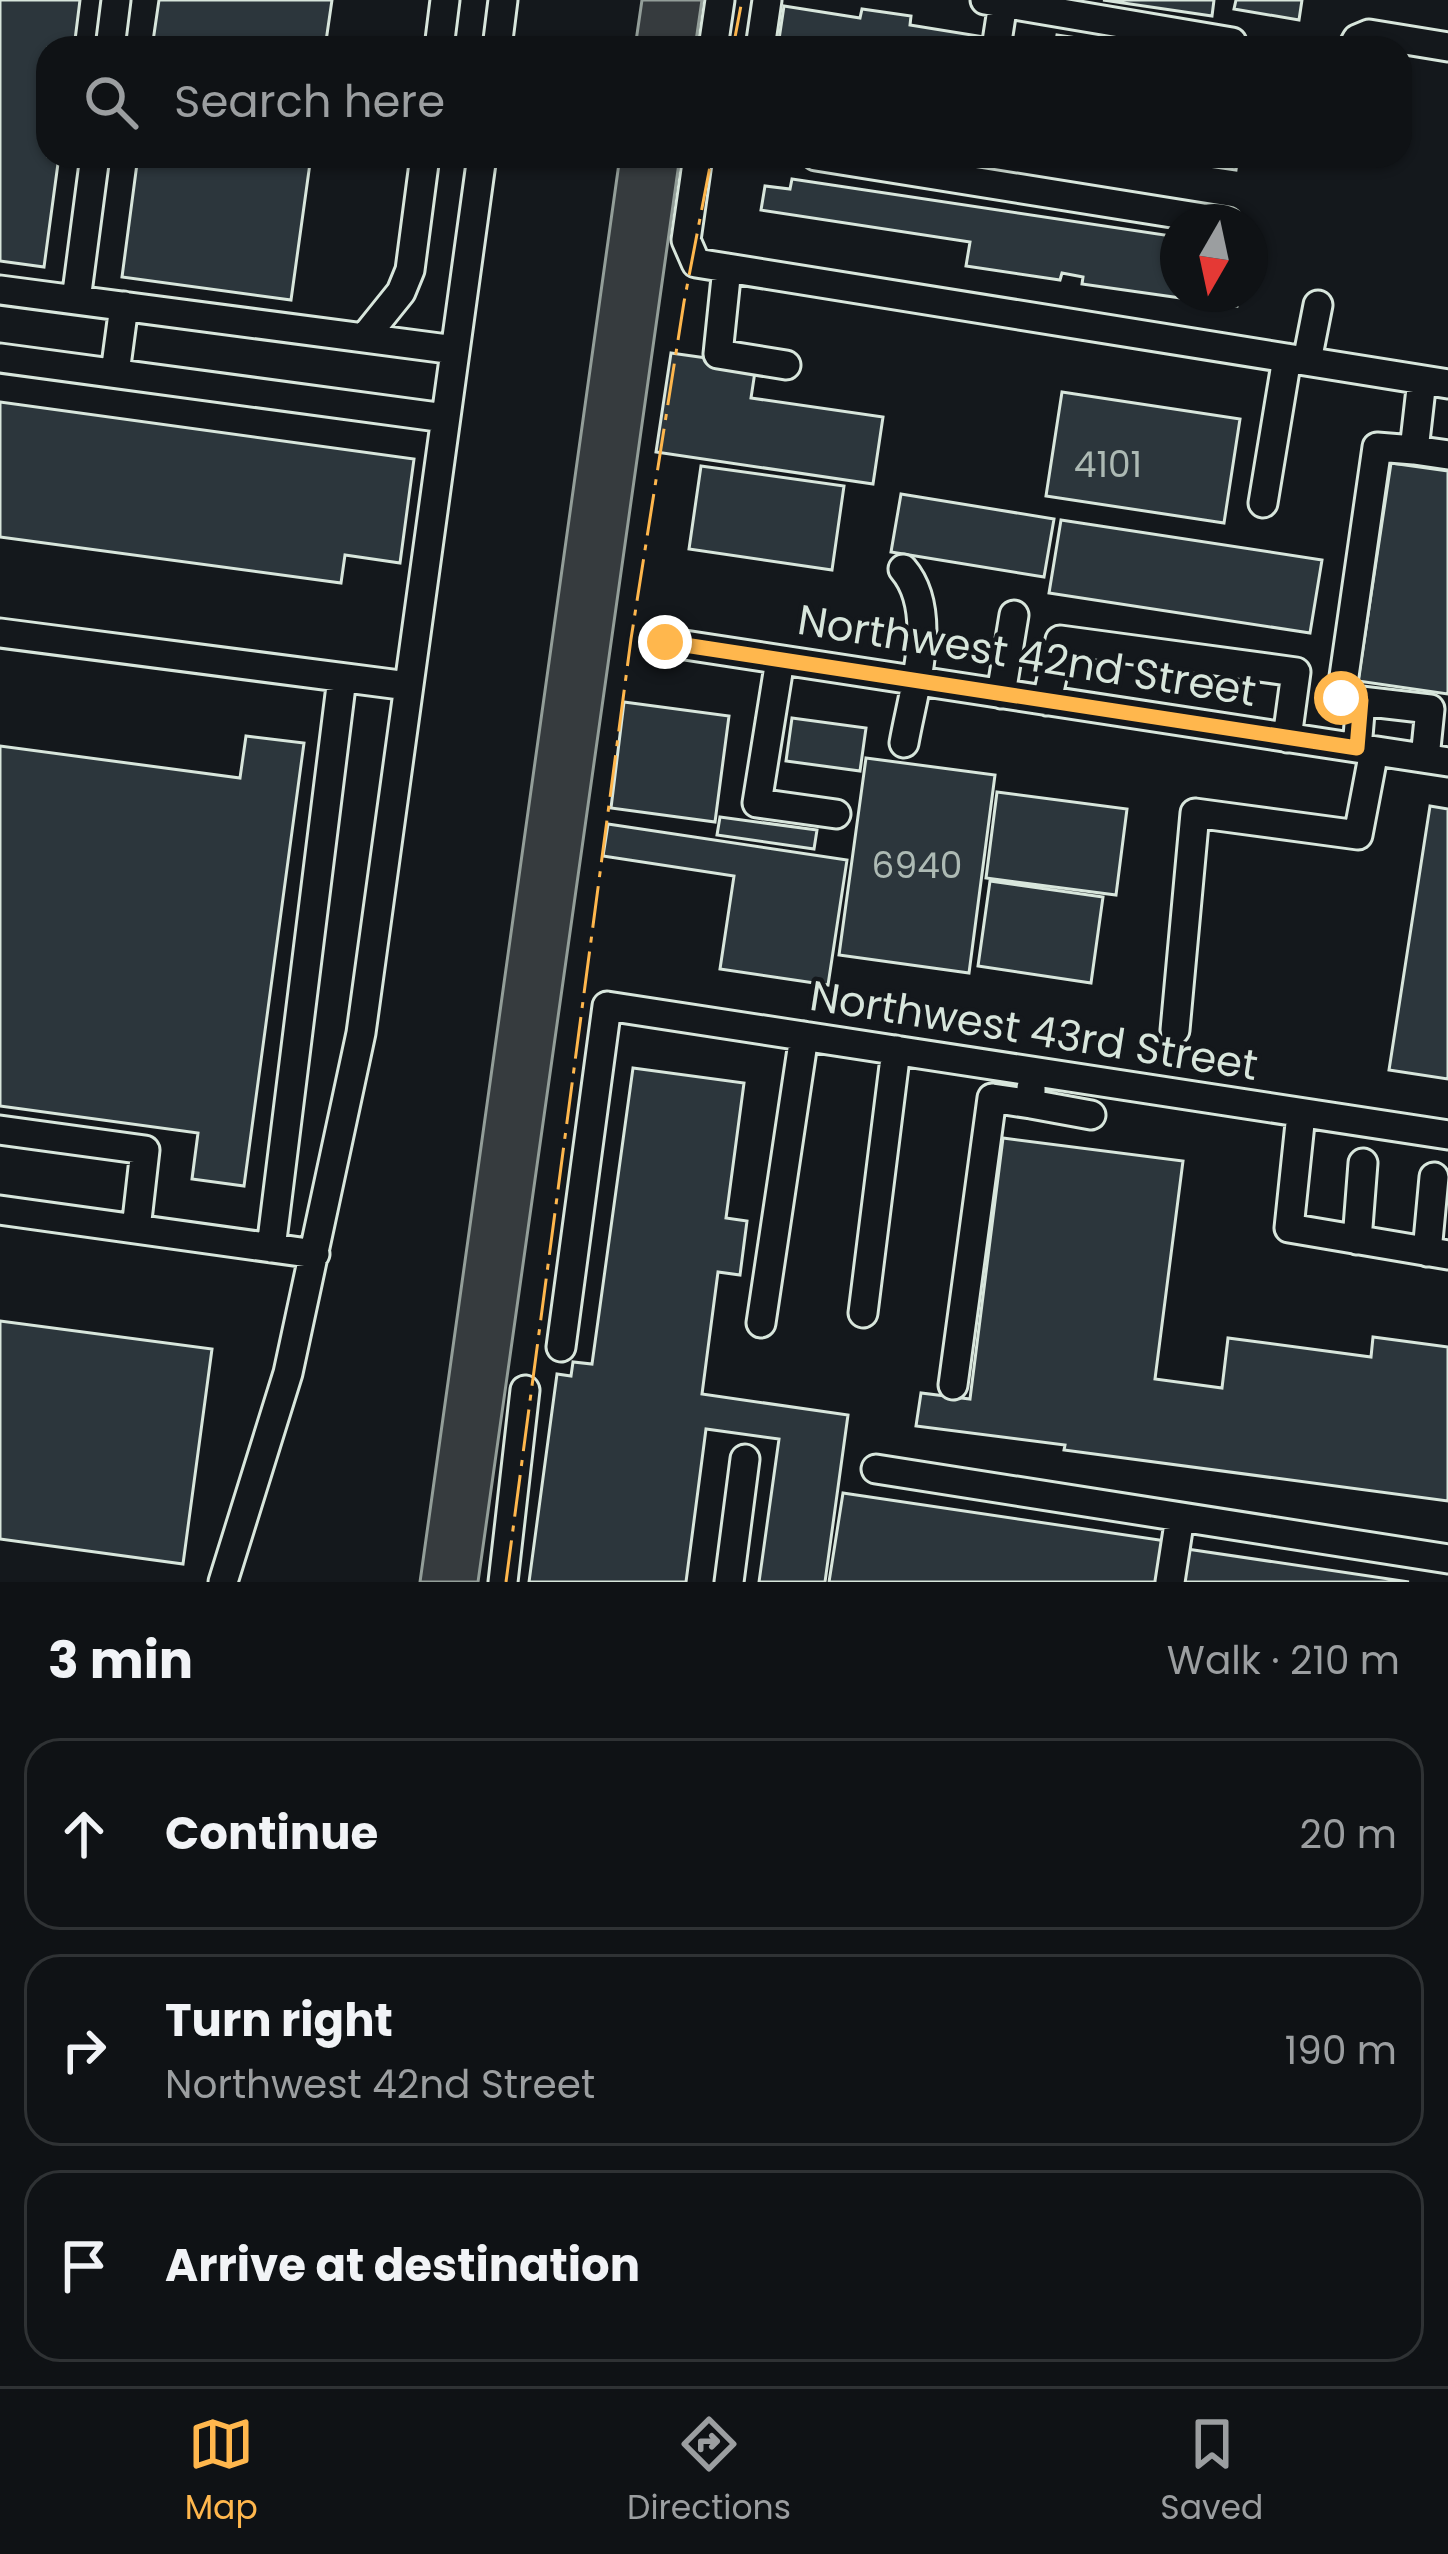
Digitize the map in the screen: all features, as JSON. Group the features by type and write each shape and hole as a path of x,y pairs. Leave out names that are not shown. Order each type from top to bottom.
{"street":[{"path":"112,36 116,0"},
{"path":"440,36 445,0"},
{"path":"498,36 503,0"},
{"path":"715,36 720,0"},
{"path":"762,36 767,0"},
{"path":"995,36 994,1 1197,36"},
{"path":"1412,41 1448,47"},
{"path":"76,300 93,168"},
{"path":"364,338 400,292 410,271 423,168"},
{"path":"223,1582 288,1373 361,1033 480,168"},
{"path":"696,168 686,240 696,262 1435,382 1414,450"},
{"path":"977,169 1160,208"},
{"path":"728,268 718,354 786,365"},
{"path":"0,290 455,350"},
{"path":"1263,503 1297,359 1318,305"},
{"path":"115,374 124,306"},
{"path":"0,358 446,418"},
{"path":"1437,760 1430,710 1341,698 1377,447 1448,455"},
{"path":"903,569 917,585 922,616 904,742"},
{"path":"1001,694 1014,615"},
{"path":"0,633 409,686"},
{"path":"1047,701 1060,640 1296,672 1287,738"},
{"name":"Northwest 42nd Street","path":"665,642 1437,760"},
{"path":"780,660 757,803 836,814"},
{"path":"271,1248 342,678"},
{"path":"1175,1030 1195,813 1358,835 1365,750 1361,700"},
{"name":"Northwest 43rd Street","path":"561,1347 607,1006 1448,1135"},
{"path":"761,1323 804,1036"},
{"path":"862,1312 896,1050"},
{"path":"1031,1104 1032,1072"},
{"path":"953,1385 992,1098 1091,1115"},
{"path":"1301,1114 1289,1228 1437,1254 1434,1177"},
{"path":"0,1130 146,1150 136,1229"},
{"path":"1357,1240 1363,1163"},
{"path":"0,1210 315,1254"},
{"path":"503,1582 525,1390"},
{"path":"729,1582 745,1459"},
{"path":"876,1468 1448,1559"},
{"path":"1170,1582 1180,1517"}],"shaded area":[{"path":"642,0 702,0 697,36 637,36"},
{"path":"618,168 678,168 478,1582 420,1582"}],"building":[{"path":"0,0 80,0 76,36 36,36 36,168 57,168 44,267 0,261"},
{"path":"159,0 332,0 327,36 154,36"},
{"path":"1103,0 1214,0 1212,16"},
{"path":"1236,0 1302,0 1299,20 1234,9"},
{"path":"784,6 860,18 862,9 911,16 910,25 978,36 780,36"},
{"path":"136,168 309,168 291,300 122,277"},
{"path":"792,179 1160,234 1160,295 1082,284 1083,277 1062,273 1060,280 966,266 970,242 761,210 765,186 790,189"},
{"path":"671,353 756,365 751,398 883,417 873,484 656,452"},
{"path":"1062,392 1240,419 1224,523 1046,496"},
{"path":"0,402 414,459 400,563 345,555 341,583 0,537"},
{"path":"1391,463 1448,471 1448,694 1358,681"},
{"path":"701,466 844,486 832,570 689,549"},
{"path":"901,494 1054,519 1044,577 891,552"},
{"path":"1061,520 1322,560 1310,633 1049,593"},
{"path":"624,702 729,716 715,822 611,808"},
{"path":"792,718 866,728 860,771 786,761"},
{"path":"246,736 304,743 244,1186 192,1179 198,1133 0,1106 0,746 240,778"},
{"path":"866,758 995,775 969,973 839,955"},
{"path":"997,792 1127,809 1116,895 986,878"},
{"path":"1430,806 1448,809 1448,1079 1389,1070"},
{"path":"720,817 817,830 814,849 717,835"},
{"path":"608,824 847,860 828,985 720,969 734,876 603,856"},
{"path":"990,881 1103,897 1091,983 978,966"},
{"path":"633,1068 744,1083 726,1218 747,1221 740,1275 718,1272 702,1394 848,1415 825,1582 759,1582 779,1439 706,1429 686,1582 529,1582 557,1374 571,1376 573,1362 592,1364"},
{"path":"1003,1138 1183,1161 1155,1379 1222,1388 1228,1338 1371,1357 1373,1337 1448,1347 1448,1501 916,1426 921,1393 970,1399"},
{"path":"0,1321 212,1349 183,1564 0,1539"},
{"path":"843,1493 1166,1541 1160,1582 829,1582"},
{"path":"1187,1549 1409,1582 1181,1582"}],"power":[{"path":"735,36 742,0"},
{"path":"506,1582 631,639 710,168"}],"route":[{"path":"665,642 1357,748 1361,700 1341,698"}]}
